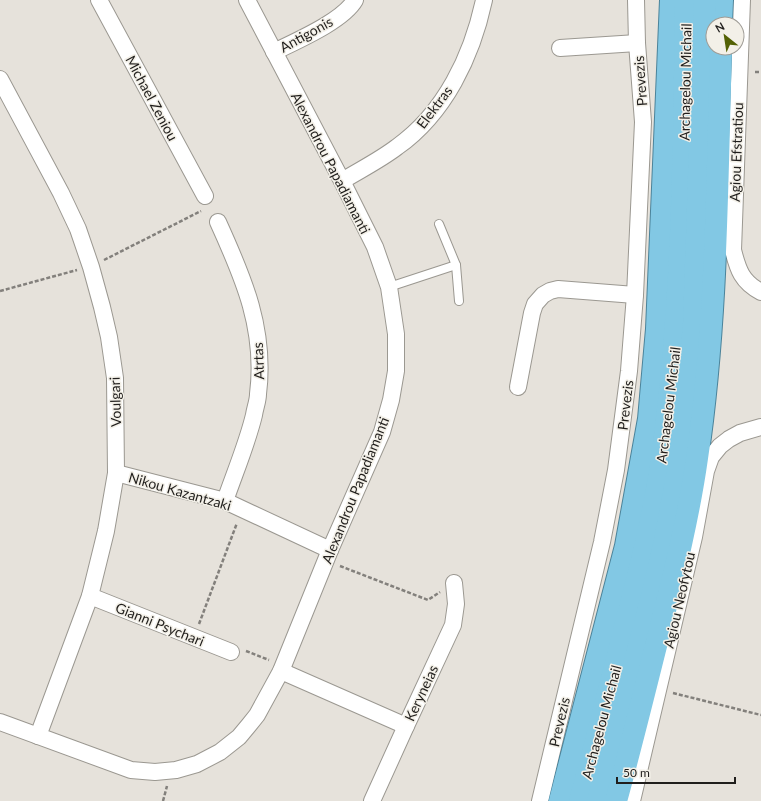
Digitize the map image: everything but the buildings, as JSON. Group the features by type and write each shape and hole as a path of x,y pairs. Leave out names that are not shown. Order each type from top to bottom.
{"highway":[{"path":"560,801 626,546 649,419 657,329 671,0"},
{"name":"Archagelou Michail","path":"580,801 645,547 659,475 668,415 676,330 680,256 684,149 686,0"},
{"name":"Archagelou Michail","path":"598,801 650,604 678,471 685,420 694,323 705,0"},
{"path":"721,16 722,0"},
{"path":"616,801 680,551 697,459 708,364 711,320 721,56"}],"street":[{"name":"Michael Zeniou","path":"99,0 204,203"},
{"name":"Alexandrou Papadiamanti","path":"0,722 131,770 155,772 176,770 197,764 220,752 239,737 257,714 282,668 328,555 382,432 391,400 396,371 396,334 389,287 375,247 247,0"},
{"name":"Antigonis","path":"274,52 334,20 345,12 355,0"},
{"name":"Elektras","path":"342,181 397,148 414,134 429,117 443,99 456,78 473,40 484,0"},
{"name":"Prevezis","path":"540,801 602,542 616,470 629,371 635,295 643,122 637,43 636,0"},
{"name":"Agiou Efstratiou","path":"742,0 733,250 740,273 746,282 751,287 761,292"},
{"path":"560,48 637,43"},
{"name":"Voulgari","path":"0,79 61,193 78,229 91,266 102,307 109,337 115,378 116,473 106,531 90,596 38,736"},
{"name":"Atrtas","path":"218,222 240,271 252,310 260,354 258,395 250,428 225,501"},
{"path":"518,387 532,313 538,300 543,295 558,289 635,295"},
{"name":"Agiou Neofytou","path":"632,801 694,537 706,471 711,457 720,446 740,433 761,427"},
{"name":"Nikou Kazantzaki","path":"116,473 225,501 328,555"},
{"name":"Keryneias","path":"372,801 453,625 456,604 454,582"},
{"name":"Gianni Psychari","path":"90,596 231,652"},
{"path":"282,668 406,726"}],"lane":[{"path":"439,224 456,265 459,301"},
{"path":"389,287 456,265"}],"path":[{"path":"0,291 91,266 204,203"},
{"path":"194,637 242,509"},
{"path":"328,555 428,600 454,582"},
{"path":"231,652 237,648 282,668"},
{"path":"658,689 761,715"}]}
